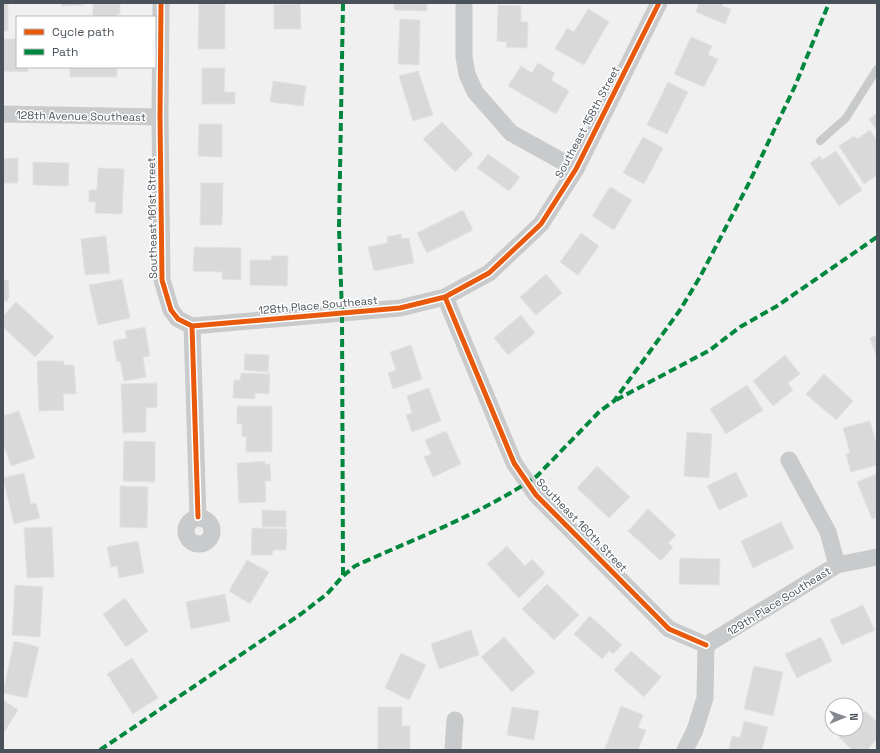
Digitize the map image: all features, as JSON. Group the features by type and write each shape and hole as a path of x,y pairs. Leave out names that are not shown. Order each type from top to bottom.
{"street":[{"name":"Southeast 161st Street","path":"161,3 160,117 162,280 170,310 178,319 192,326"},
{"path":"464,3 464,58 467,74 475,92 511,133 576,169"},
{"name":"Southeast 158th Street","path":"444,297 489,272 541,224 576,169 659,3"},
{"name":"128th Avenue Southeast","path":"3,114 160,117"},
{"name":"128th Place Southeast","path":"192,326 400,308 444,297"},
{"name":"Southeast 160th Street","path":"444,297 514,463 536,495 669,629 706,645"},
{"path":"192,326 198,517"},
{"path":"789,460 828,532 837,565"},
{"name":"129th Place Southeast","path":"706,645 837,565 877,557"},
{"path":"685,750 695,730 705,698 706,645"},
{"path":"453,750 455,720"}],"lane":[{"path":"820,141 846,118 877,69"}],"building":[{"path":"3,3 8,3 8,31 3,31"},
{"path":"62,3 84,3 84,5 62,6"},
{"path":"93,3 120,3 120,14 117,14 117,16 93,16"},
{"path":"199,3 225,3 225,49 198,49"},
{"path":"394,3 427,3 427,11 394,10"},
{"path":"699,3 723,3 722,6 731,9 725,24 696,12"},
{"path":"300,4 301,29 274,29 274,5"},
{"path":"498,5 521,6 521,22 528,22 527,48 506,47 507,42 497,41"},
{"path":"588,9 609,22 584,65 555,49 567,28 574,32"},
{"path":"400,19 420,20 419,65 398,64"},
{"path":"691,37 712,46 708,55 718,59 704,87 674,74"},
{"path":"3,39 16,39 16,68 28,68 28,72 3,71"},
{"path":"538,63 555,73 551,80 569,91 556,114 508,86 521,66 532,73"},
{"path":"70,68 117,68 117,77 70,77"},
{"path":"202,68 225,68 224,92 235,92 235,104 202,104"},
{"path":"418,71 433,115 413,121 399,76"},
{"path":"273,81 306,86 303,106 270,102"},
{"path":"668,82 688,92 667,134 647,125"},
{"path":"877,113 877,131 869,119"},
{"path":"442,122 473,154 455,172 423,139"},
{"path":"199,124 222,124 222,157 198,156"},
{"path":"870,130 877,141 877,175 864,184 839,146 854,136 857,139"},
{"path":"643,137 663,148 644,184 623,173"},
{"path":"836,151 862,190 839,206 810,163 820,156 822,160"},
{"path":"488,154 520,177 509,191 477,168"},
{"path":"18,158 18,183 3,183 3,159"},
{"path":"33,162 69,163 68,186 33,185"},
{"path":"98,168 124,169 122,214 95,213 96,202 89,202 89,190 97,190"},
{"path":"201,183 223,183 222,225 200,225"},
{"path":"610,187 632,200 614,230 592,216"},
{"path":"463,210 473,230 427,253 417,233"},
{"path":"581,233 599,246 578,275 560,262"},
{"path":"401,234 402,239 409,238 414,263 374,271 368,247 388,243 387,237"},
{"path":"106,236 110,273 85,275 81,239"},
{"path":"194,247 241,248 241,280 222,279 222,272 193,271"},
{"path":"272,256 288,256 287,286 250,285 250,260 271,260"},
{"path":"546,274 562,293 536,315 520,297"},
{"path":"122,279 130,318 98,325 89,285"},
{"path":"3,280 8,280 9,296 7,301 3,301"},
{"path":"16,302 54,337 35,357 3,327 3,316"},
{"path":"521,315 535,333 508,355 494,338"},
{"path":"145,327 150,356 143,357 146,377 124,381 120,361 117,362 113,341 127,338 125,331"},
{"path":"877,335 877,357 870,338"},
{"path":"411,345 422,379 393,389 388,373 396,370 390,352"},
{"path":"245,354 269,355 268,372 244,370"},
{"path":"785,355 800,374 788,383 793,390 773,406 753,381"},
{"path":"37,361 64,361 64,365 74,365 76,394 63,394 64,410 39,411"},
{"path":"241,373 270,374 269,394 255,393 255,399 233,398 234,380 240,380"},
{"path":"824,374 853,401 836,420 806,394"},
{"path":"157,383 157,407 146,408 146,432 123,433 121,384"},
{"path":"747,385 763,410 726,434 710,409"},
{"path":"429,388 441,421 412,432 406,415 412,413 407,396"},
{"path":"237,406 272,406 272,452 246,452 246,436 242,437 242,424 237,424"},
{"path":"19,411 35,458 11,466 3,443 3,416"},
{"path":"870,421 877,446 877,465 851,472 846,454 850,453 843,428"},
{"path":"446,431 461,464 433,477 424,457 431,454 425,440"},
{"path":"687,432 712,434 709,478 684,476"},
{"path":"124,441 155,442 155,482 123,481"},
{"path":"265,461 265,464 270,464 271,481 265,481 266,502 239,503 237,463"},
{"path":"597,466 630,497 609,518 577,488"},
{"path":"736,472 748,496 719,510 707,486"},
{"path":"24,473 31,504 36,503 40,518 14,524 3,478"},
{"path":"877,474 877,517 872,519 857,482"},
{"path":"120,486 148,487 147,528 120,527"},
{"path":"648,509 676,535 668,543 673,547 661,561 628,531"},
{"path":"262,510 286,511 286,527 262,527"},
{"path":"781,522 794,548 753,568 741,541"},
{"path":"52,527 54,577 27,578 24,528"},
{"path":"252,528 287,529 286,550 273,550 272,555 251,555"},
{"path":"138,541 144,573 119,578 117,566 111,567 107,547"},
{"path":"507,546 525,566 532,559 545,573 519,598 487,564"},
{"path":"680,558 720,559 719,585 679,584"},
{"path":"247,560 269,572 250,604 229,591"},
{"path":"547,584 579,615 554,640 522,609"},
{"path":"15,585 43,587 40,637 12,635"},
{"path":"225,594 230,621 191,629 186,602"},
{"path":"125,598 148,631 126,647 103,614"},
{"path":"863,605 875,630 842,645 830,620"},
{"path":"590,616 622,645 613,654 609,651 602,659 574,634"},
{"path":"471,630 479,655 439,669 431,644"},
{"path":"504,637 535,672 512,692 481,657"},
{"path":"821,637 832,661 797,678 785,654"},
{"path":"14,641 39,647 27,698 3,693"},
{"path":"631,651 661,677 644,697 614,670"},
{"path":"401,653 426,665 409,700 385,688"},
{"path":"132,658 158,698 133,714 107,674"},
{"path":"754,666 783,672 773,716 744,709"},
{"path":"3,700 18,710 3,734"},
{"path":"621,706 643,715 638,728 646,730 638,750 605,749"},
{"path":"378,707 402,707 402,726 410,726 410,750 378,750"},
{"path":"512,707 539,711 534,740 507,735"},
{"path":"865,711 877,722 877,739 867,750 852,750 839,737 864,737"},
{"path":"744,721 768,727 762,750 729,750 732,736 740,738"}],"marked path":[{"path":"343,3 339,228 342,313 343,576"},
{"path":"100,750 301,614 327,594 343,576 355,566 472,514 537,476 600,411 614,401 680,310 700,277 749,183 795,86 829,3"},
{"path":"616,400 710,350 740,327 777,306 877,237"}],"cycle path":[{"path":"161,3 160,117 162,280 171,310 178,319 192,326 198,517"},
{"path":"192,326 400,308 445,297 489,273 541,224 576,169 659,3"},
{"path":"445,297 514,463 536,495 669,629 706,645"}]}
